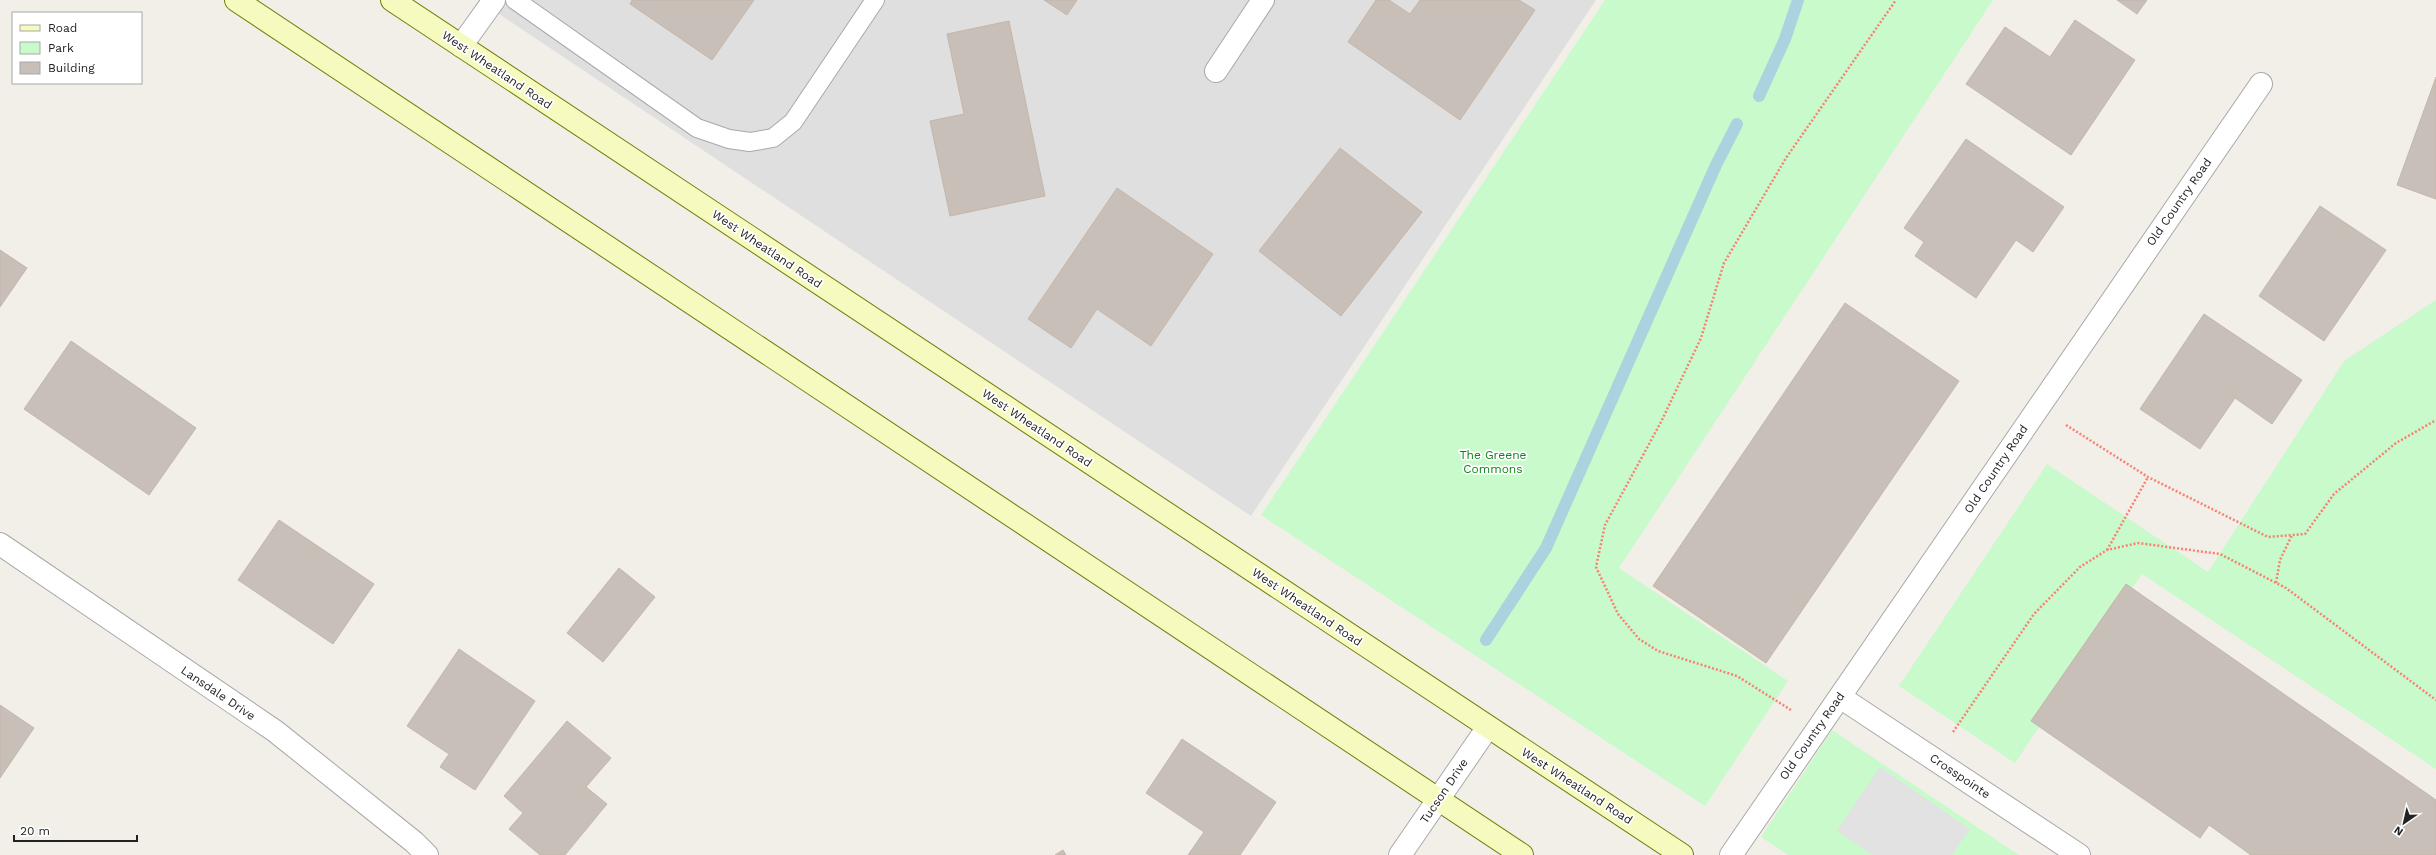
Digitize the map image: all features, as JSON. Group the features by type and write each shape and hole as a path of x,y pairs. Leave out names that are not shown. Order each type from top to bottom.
{"main road":[{"path":"236,0 1522,855"},
{"name":"West Wheatland Road","path":"392,0 1682,855"}],"street":[{"path":"461,46 494,0"},
{"path":"1216,71 1263,0"},
{"name":"Old Country Road","path":"1731,855 2261,84"},
{"name":"Lansdale Drive","path":"0,544 274,731 414,842 427,855"},
{"name":"Crosspointe","path":"1840,697 2080,855"},
{"name":"Tucson Drive","path":"1400,855 1488,727"}],"lane":[{"path":"515,0 697,128 728,139 750,142 773,138 794,122 875,0"}],"path":[{"path":"1818,728 1737,676 1658,651 1639,639 1618,614 1596,567 1605,525 1661,422 1701,338 1724,263 1786,158 1896,0"},
{"path":"2038,408 2148,477 2268,537 2305,534 2334,494 2396,443 2436,420"},
{"path":"2107,550 2148,477"},
{"path":"2276,583 2280,560 2292,535"},
{"path":"1935,759 2034,614 2080,567 2107,550 2138,543 2220,554 2286,588 2436,700"}],"shaded area":[{"path":"478,0 1596,0 1251,516"},
{"path":"1880,767 1970,829 1952,855 1872,855 1837,831"}],"green space":[{"name":"The Greene Commons","path":"1605,0 1993,0 1619,568 1788,681 1705,806 1261,515"},
{"path":"2436,300 2436,769 2142,574 2015,763 1899,686 2047,464 2208,572 2344,361"},
{"path":"1832,730 2019,855 1788,855 1761,837"}],"building":[{"path":"632,0 754,0 712,60 630,4"},
{"path":"1044,0 1077,0 1067,15"},
{"path":"1376,0 1389,0 1410,14 1420,0 1519,0 1535,10 1460,120 1348,42"},
{"path":"2117,0 2147,0 2137,14"},
{"path":"2075,20 2135,60 2071,155 1966,84 2005,27 2050,57"},
{"path":"1009,21 1045,196 950,216 930,121 964,114 947,34"},
{"path":"2436,77 2436,199 2397,185"},
{"path":"1966,139 2064,207 2033,252 2016,240 1976,298 1915,256 1924,242 1904,228"},
{"path":"1340,148 1422,212 1341,316 1259,251"},
{"path":"1117,188 1213,254 1151,346 1097,309 1071,348 1028,319"},
{"path":"2320,206 2386,250 2324,341 2259,296"},
{"path":"0,250 27,268 0,307"},
{"path":"1845,303 1959,381 1766,663 1653,586"},
{"path":"2204,314 2302,380 2272,424 2235,398 2200,449 2140,409"},
{"path":"71,341 196,428 149,495 24,409"},
{"path":"279,520 374,584 333,644 238,580"},
{"path":"619,568 655,597 603,662 567,633"},
{"path":"2126,584 2436,800 2436,855 2251,855 2209,825 2200,838 2031,721"},
{"path":"459,649 535,701 475,790 440,767 449,754 407,726"},
{"path":"0,705 34,728 0,778"},
{"path":"567,721 611,758 586,787 607,804 565,855 540,855 509,829 523,813 504,796"},
{"path":"1182,739 1276,802 1240,855 1188,855 1204,832 1146,793"},
{"path":"1063,850 1066,855 1055,855"}],"waterway":[{"path":"1759,96 1785,39 1798,0"},
{"path":"1486,640 1546,548 1716,165 1737,124"}]}
